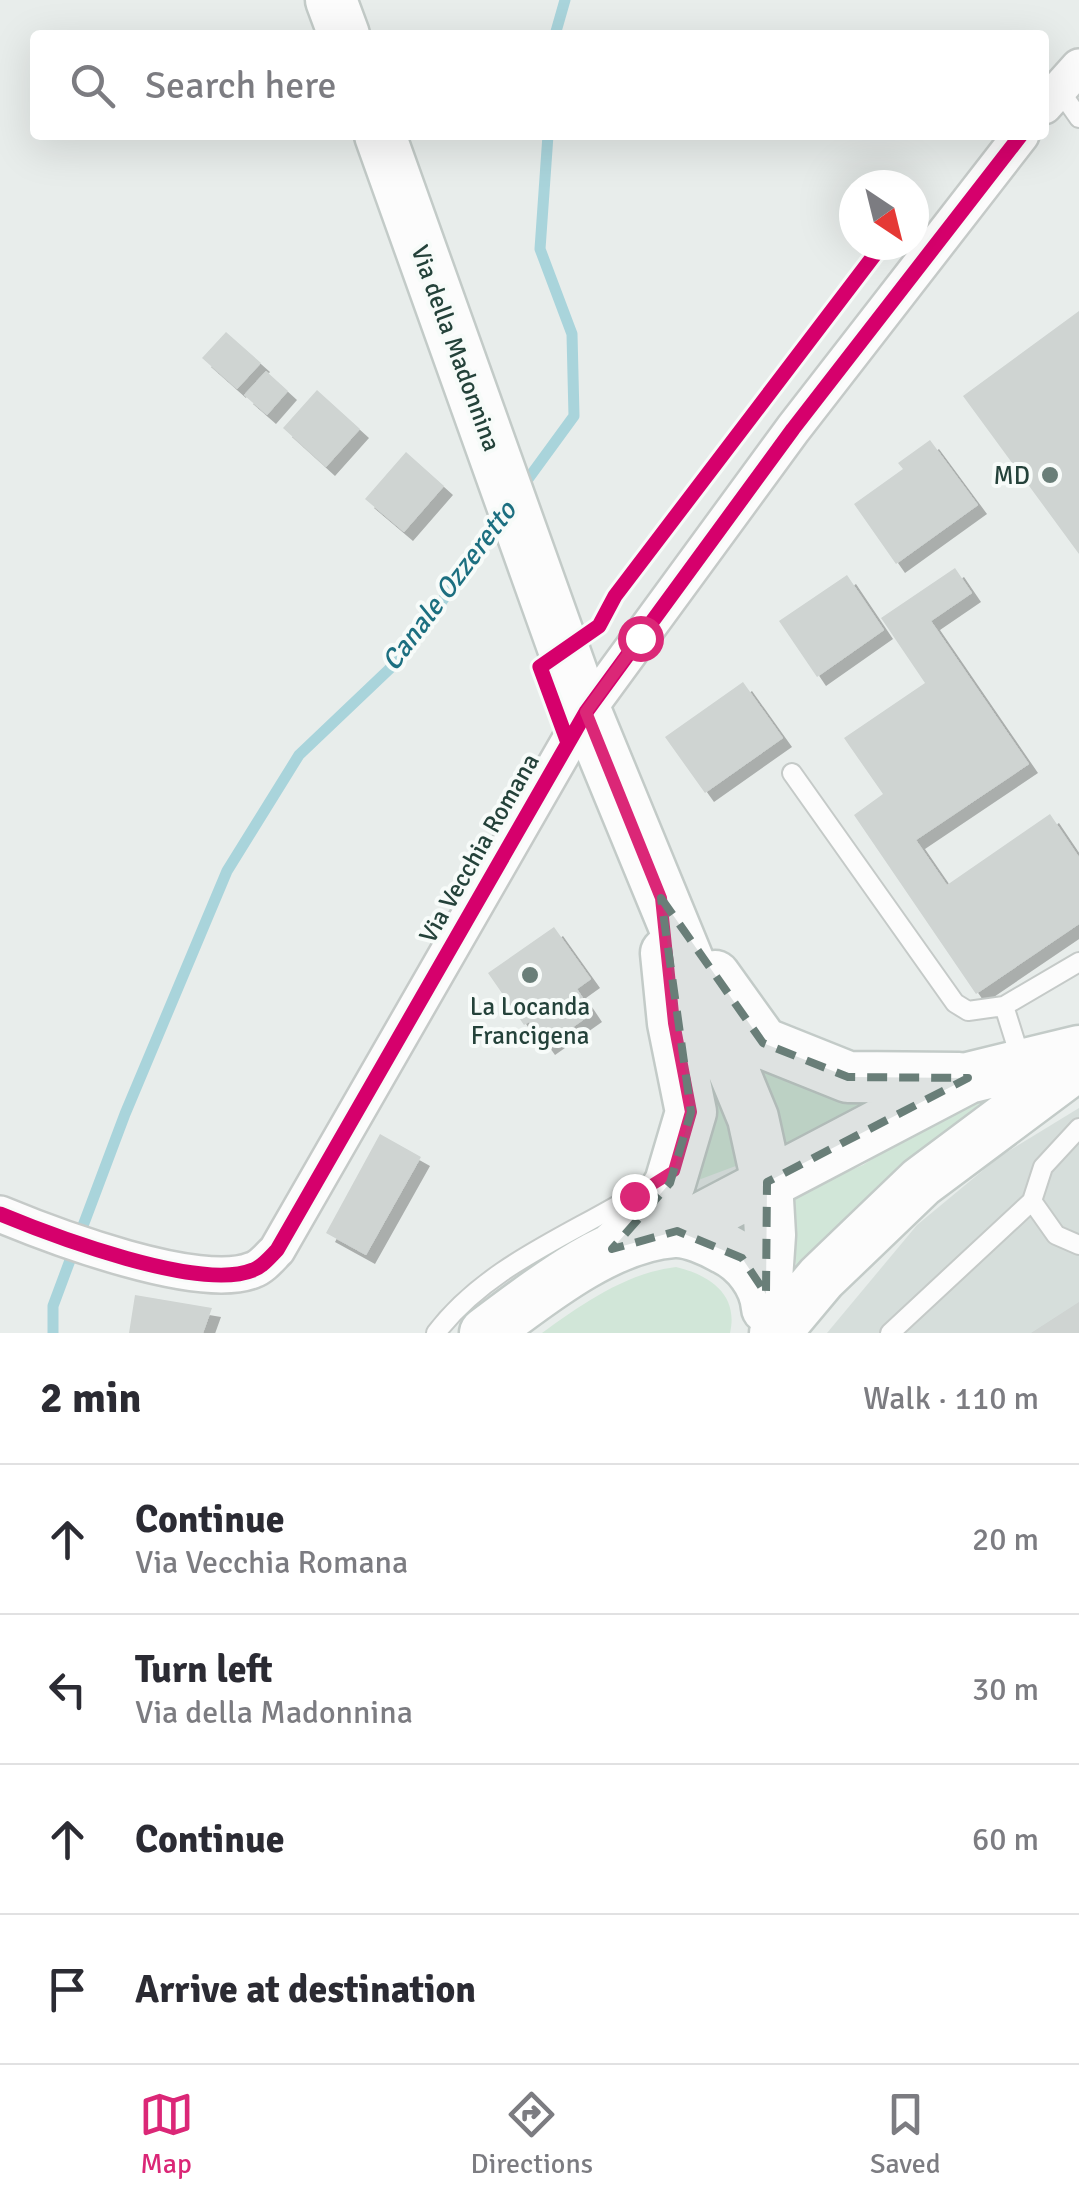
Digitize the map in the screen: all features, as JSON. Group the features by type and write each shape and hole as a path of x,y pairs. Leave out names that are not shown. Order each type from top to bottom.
{"main road":[{"path":"331,0 342,30"},
{"name":"Via della Madonnina","path":"382,140 586,712 661,898"},
{"path":"661,898 763,1044 848,1077 968,1078 1079,1051"},
{"path":"485,1333 536,1295 612,1249 653,1211 674,1171 691,1112 674,1023 661,898"},
{"path":"661,898 753,1118 768,1182 769,1320"},
{"path":"769,1320 821,1278 922,1182 1079,1064"},
{"path":"612,1249 678,1232 968,1078"},
{"path":"678,1232 742,1258 769,1320"}],"street":[{"name":"Via Vecchia Romana","path":"0,1214 114,1255 225,1276 256,1270 276,1250 586,712 793,429 1017,140"}],"lane":[{"path":"1060,87 1079,118"},
{"path":"792,773 955,1002 968,1011 1004,1006 1079,962"},
{"path":"1004,1006 1023,1065"},
{"path":"890,1333 1032,1201 1042,1167 1079,1128"},
{"path":"436,1333 478,1291 519,1261 674,1171"},
{"path":"1032,1201 1056,1235 1079,1245"}],"highlighted area":[{"path":"661,898 763,1043 848,1077 968,1078 767,1182 766,1294 742,1258 677,1231 612,1249 670,1183 691,1112"}],"shaded area":[{"path":"1079,1108 1079,1333 827,1333 917,1225 999,1157"}],"green space":[{"path":"752,1055 879,1101 782,1158"},
{"path":"710,1065 741,1164 693,1182 713,1115"},
{"path":"1010,1080 928,1145 832,1242 797,1284 792,1196 863,1165 950,1108"},
{"path":"676,1267 700,1275 719,1288 730,1307 730,1333 542,1333 622,1283"}],"building":[{"name":"MD","path":"1079,311 1079,554 963,396"},
{"path":"226,332 261,363 237,389 202,358"},
{"path":"266,371 288,391 267,415 244,395"},
{"path":"317,390 360,429 326,467 283,428"},
{"path":"930,440 978,505 896,564 854,504 903,469 898,463"},
{"path":"406,452 444,486 404,532 365,499"},
{"path":"955,568 972,593 931,621 1029,764 916,840 947,885 1050,814 1079,857 1079,924 976,994 854,815 883,794 844,738 925,683 881,618"},
{"path":"847,575 884,630 817,677 779,621"},
{"path":"743,682 783,738 705,793 665,737"},
{"path":"554,927 591,979 577,989 593,1013 546,1046 529,1022 524,1025 488,973"},
{"path":"380,1134 421,1157 366,1255 326,1233"},
{"path":"135,1295 212,1308 203,1333 129,1333"},
{"path":"1079,1302 1079,1333 1031,1333"}],"waterway":[{"name":"Canale Ozzeretto","path":"556,30 565,0"},
{"name":"Canale Ozzeretto","path":"520,490 574,416 572,334 540,249 548,140"},
{"name":"Canale Ozzeretto","path":"53,1333 53,1306 125,1114 227,871 299,755 401,658 502,518"}],"cycle path":[{"path":"0,1214 126,1258 199,1274 229,1275 253,1270 277,1250 586,712 793,429 1017,140"},
{"path":"568,743 540,667 599,626 615,596 871,260"}],"place":[{"name":"MD","path":"1050,475"},
{"name":"La Locanda Francigena","path":"530,975"}],"route":[{"path":"634,1196 674,1171 691,1112 674,1023 661,898 586,712 640,638"}]}
